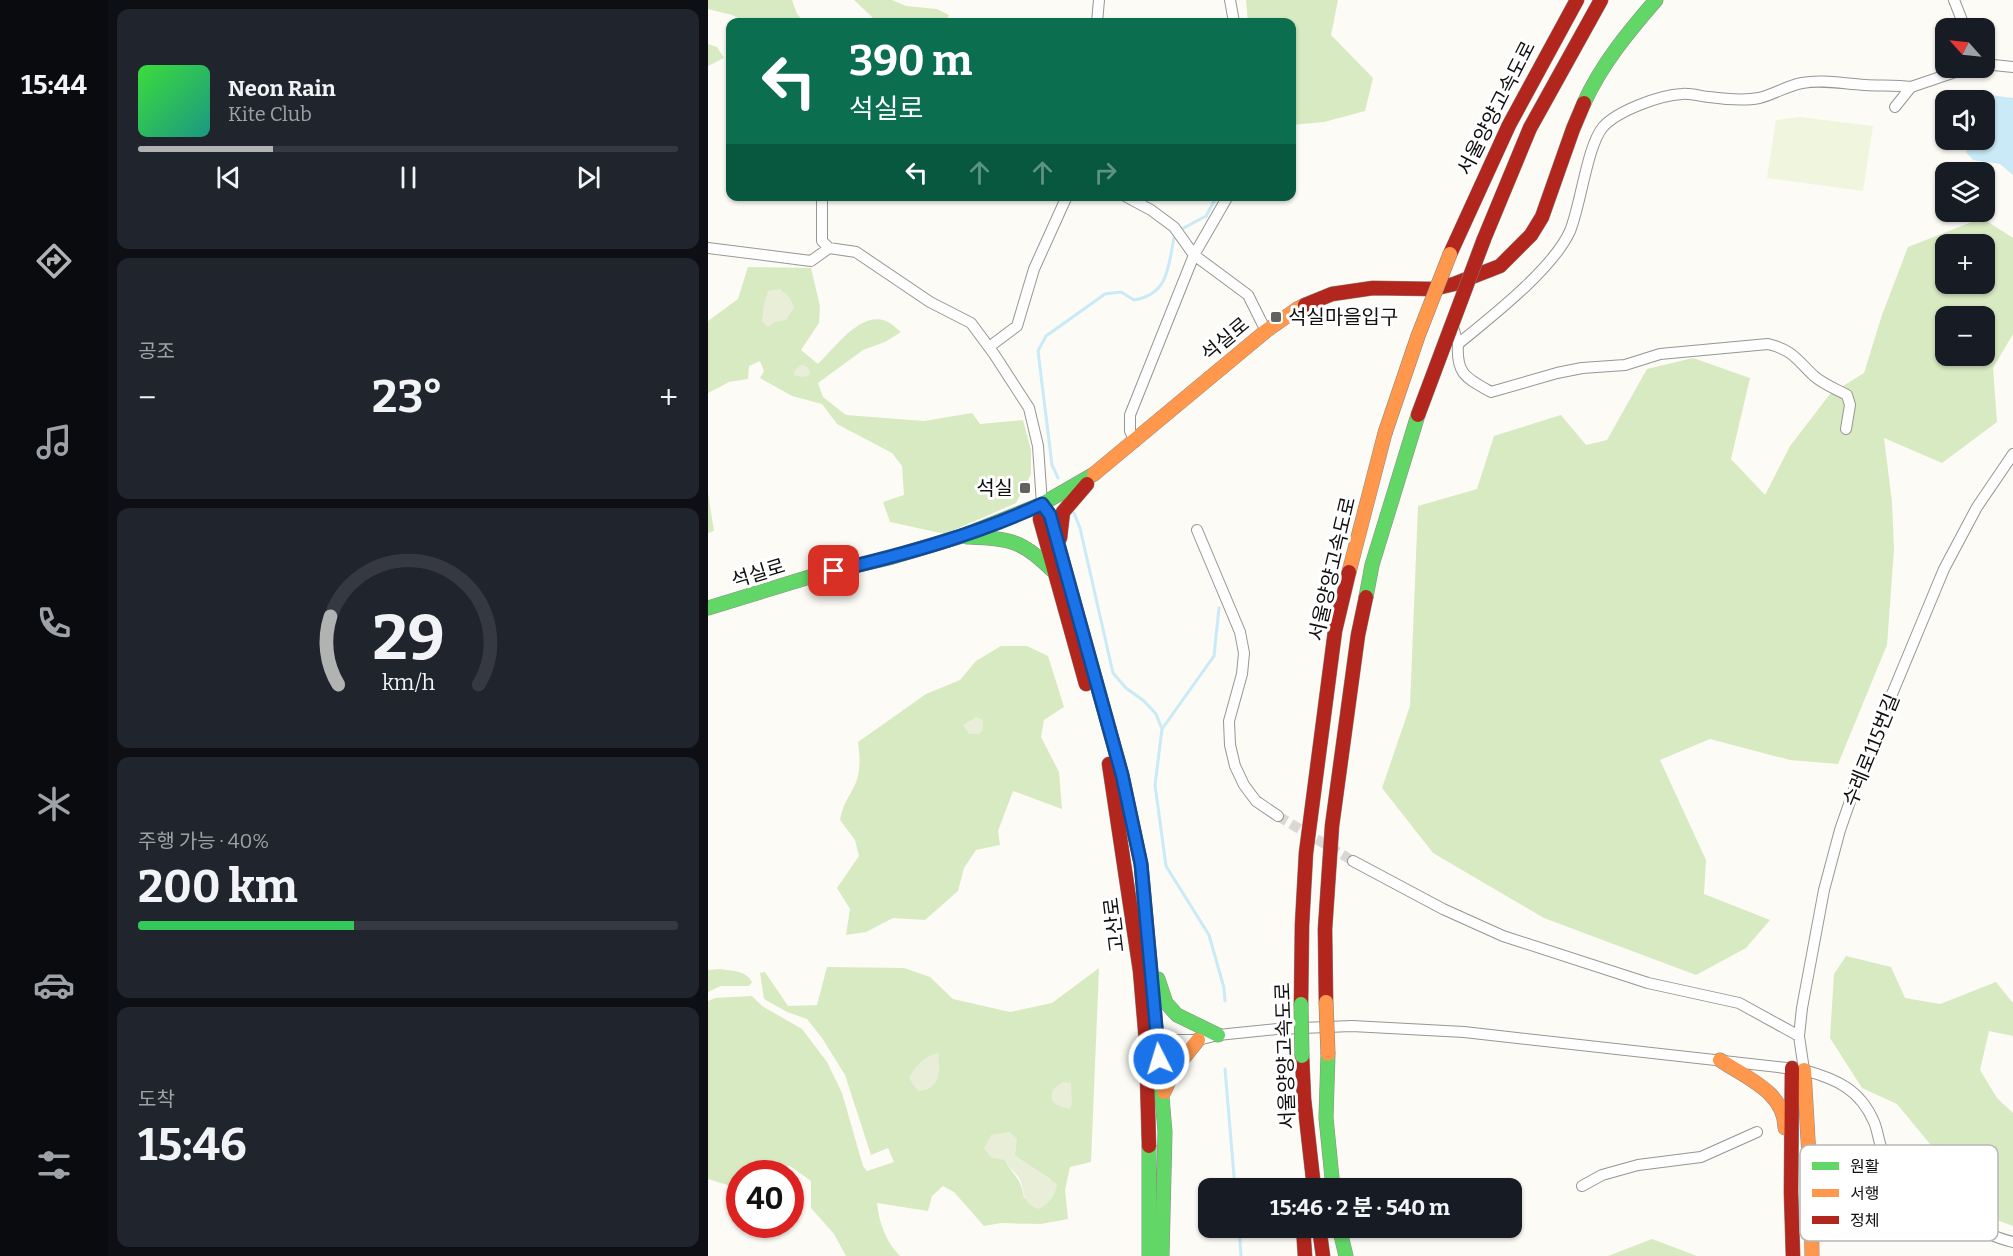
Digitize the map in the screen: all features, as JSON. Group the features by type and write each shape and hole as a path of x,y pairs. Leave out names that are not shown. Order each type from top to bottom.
{"main road":[{"name":"서울양양고속도로","path":"1313,1178 1304,1099 1302,1056 1302,925 1306,853 1335,631 1353,552 1385,433 1418,336 1483,175 1538,66 1577,0"},
{"name":"서울양양고속도로","path":"1332,1178 1326,1118 1328,1054 1325,929 1332,826 1358,635 1372,565 1418,415 1484,239 1530,128 1601,0"},
{"name":"석실로","path":"708,608 816,575 889,558 962,536 1042,504 1099,471 1266,331 1297,309 1332,294 1373,288 1432,289 1454,284 1500,266 1531,235 1542,217 1590,90 1635,24 1656,0"},
{"path":"1059,547 1063,513 1099,471"},
{"name":"고산로","path":"1042,504 1050,515 1122,775 1141,864 1149,948 1152,1040 1149,1256"},
{"name":"고산로","path":"1042,504 1040,519 1109,762 1132,903 1162,1098 1165,1132 1162,1256"},
{"path":"962,536 1005,538 1021,543 1038,555 1054,572"},
{"path":"1149,948 1166,1003 1177,1015 1218,1035"},
{"path":"1162,1098 1168,1078 1176,1063 1198,1040"},
{"path":"1720,1060 1760,1087 1784,1111 1786,1148 1791,1159"},
{"path":"1793,1256 1791,1159 1798,1069"},
{"path":"1798,1069 1806,1145"},
{"path":"1300,1178 1304,1099"},
{"path":"1304,1238 1305,1256"},
{"path":"1321,1238 1323,1256"},
{"path":"1341,1238 1345,1256"},
{"path":"1812,1241 1812,1256"}],"street":[{"path":"1097,18 1099,0"},
{"path":"1230,0 1233,18"},
{"path":"1954,0 1961,18"},
{"path":"1995,65 2013,67"},
{"path":"1458,344 1544,268 1558,251 1577,211 1593,145 1601,129 1612,118 1654,100 1682,93 1718,99 1759,98 1789,86 1820,81 1867,86 1892,84 1911,87 1938,78"},
{"path":"1895,107 1911,87"},
{"path":"822,201 822,241 829,248 856,252 930,302 971,324 989,347 1029,408 1038,446 1042,504"},
{"path":"989,347 1017,326 1034,270 1065,201"},
{"path":"1134,201 1174,227 1194,255 1248,295 1266,331"},
{"path":"1135,442 1130,431 1130,415 1194,255 1225,201"},
{"path":"708,248 811,261 829,248"},
{"path":"1454,284 1457,292 1451,319 1458,344 1457,358 1461,372 1468,379 1491,392 1557,373 1582,368 1625,365 1659,354 1768,344 1783,348 1796,356 1816,377 1847,395 1850,405 1846,429"},
{"name":"수레로115번길","path":"1798,1069 1799,1036 1811,951 1824,890 1840,830 1863,764 1944,569 1977,507 2013,454"},
{"path":"1197,530 1239,633 1244,653 1242,674 1229,721 1230,745 1244,785 1256,801 1278,816"},
{"path":"1353,861 1443,909 1503,936 1648,983 1739,1003 1799,1036"},
{"path":"1152,1040 1198,1040 1218,1035 1277,1029 1352,1026 1464,1032 1798,1069 1829,1077 1851,1090 1873,1120 1881,1145"},
{"path":"1582,1186 1602,1175 1638,1165 1701,1157 1757,1132"},
{"path":"1998,1238 2013,1242"}],"green space":[{"path":"708,0 792,0 800,18 738,18 708,9"},
{"path":"854,0 892,0 906,6 937,9 949,15 948,18 872,17"},
{"path":"1246,0 1338,0 1331,35 1373,78 1365,111 1324,122 1296,125 1296,18 1248,18"},
{"path":"708,44 717,47 724,58 708,66"},
{"path":"1800,117 1873,126 1863,191 1767,178 1776,120"},
{"path":"1972,222 1988,222 2013,238 2013,334 1995,365 1995,306 1935,306 1935,366 1994,366 1997,422 1942,463 1884,438 1892,502 1894,550 1887,645 1838,764 1790,760 1710,739 1660,760 1706,860 1704,894 1770,920 1746,948 1696,975 1544,918 1433,853 1382,788 1410,706 1418,506 1477,489 1494,436 1561,415 1586,445 1607,440 1647,369 1693,358 1750,378 1731,459 1765,495 1790,446 1830,394 1864,373 1882,315 1908,247 1935,236 1935,294 1995,294 1995,234 1941,234"},
{"path":"748,267 811,268 820,306 819,323 801,350 818,364 848,333 867,321 876,319 886,321 901,332 885,342 863,350 818,383 823,397 846,415 924,421 972,413 980,424 1023,420 1031,450 1031,474 1016,503 945,534 890,522 883,502 904,495 902,466 892,453 837,424 822,404 792,396 760,378 764,371 760,361 749,366 748,379 729,382 708,393 708,321 738,299"},
{"path":"780,289 790,298 794,307 786,320 775,322 768,327 762,321 768,291"},
{"path":"800,365 806,366 810,371 809,376 794,375"},
{"path":"708,493 714,531 708,533"},
{"path":"1001,646 1027,646 1048,656 1064,707 1044,720 1041,737 1059,772 1062,809 1013,791 998,831 1000,845 976,850 964,868 958,891 925,920 893,918 866,932 846,935 850,909 837,888 859,856 855,840 840,820 858,774 860,759 858,742 926,694 960,680 976,661"},
{"path":"976,717 983,720 983,730 979,734 969,734 963,725"},
{"path":"1846,956 1891,967 1905,998 1940,1004 1996,982 2013,1003 2013,1036 1989,1031 1980,1070 1997,1098 2013,1113 2013,1226 1998,1220 1998,1145 1930,1145 1897,1104 1862,1088 1830,1038 1834,974"},
{"path":"827,967 904,968 930,977 953,999 1010,1012 1052,1003 1099,968 1091,1162 1070,1167 1065,1190 1068,1219 1041,1224 1001,1223 984,1226 954,1192 943,1186 932,1196 928,1211 877,1203 884,1232 900,1256 846,1256 834,1234 811,1208 811,1181 804,1176 804,1160 726,1160 726,1185 708,1179 708,1001 715,998 752,996 762,1006 802,1029 827,1062 842,1093 863,1166 867,1171 894,1162 888,1148 871,1155 845,1075 807,1019 787,1012 764,999 760,973 765,972 788,1006 817,1005","holes":["1015,1156 1050,1179 1024,1198 1019,1181 1005,1160"]},
{"path":"720,969 742,973 752,982 749,986 721,986 708,992 708,970"},
{"path":"938,1053 938,1078 932,1087 920,1091 909,1078 920,1062"},
{"path":"1063,1082 1071,1083 1072,1104 1069,1109 1052,1101 1053,1090"},
{"path":"1010,1132 1017,1139 1015,1156 1057,1184 1051,1199 1039,1209 1032,1206 1025,1198 1020,1180 1005,1160 992,1158 984,1149 991,1135"},
{"path":"1652,1239 1697,1256 1608,1256"}],"water":[{"path":"1995,96 2013,98 2013,175 2000,164 1973,160 1966,150 1995,150"}],"waterway":[{"path":"1180,230 1206,216 1214,201"},
{"path":"1058,478 1052,465 1038,351 1046,336 1105,294 1121,292 1134,300 1154,292 1165,278 1174,238"},
{"path":"1074,513 1080,528 1113,673 1126,688 1144,701 1156,714 1162,729 1155,785 1166,866 1209,935 1224,988 1225,1001"},
{"path":"1162,729 1214,656 1219,608"},
{"path":"1225,1069 1234,1178"},
{"path":"1240,1238 1241,1256"}],"tunnel":[{"path":"1278,816 1353,861"}],"traffic: fast":[{"path":"1584,103 1607,62 1656,0"},
{"path":"1366,597 1372,565 1418,415"},
{"path":"708,608 816,575 889,558 962,536 1042,504 1094,474"},
{"path":"967,537 1004,540 1023,546 1052,570"},
{"path":"1158,979 1166,1003 1177,1015 1218,1035"},
{"path":"1152,982 1165,1132 1162,1256"},
{"path":"1301,1004 1302,1056"},
{"path":"1328,1054 1326,1118 1332,1178"},
{"path":"1149,1146 1149,1256"},
{"path":"1342,1238 1346,1256"}],"traffic: slow":[{"path":"1385,433 1418,336 1450,254"},
{"path":"1094,474 1266,331 1305,305"},
{"path":"1349,572 1385,433"},
{"path":"1042,504 1050,515 1109,728"},
{"path":"1326,1002 1328,1054"},
{"path":"1164,1092 1174,1070 1198,1040"},
{"path":"1720,1060 1771,1095 1783,1115 1785,1128"},
{"path":"1804,1070 1808,1145"},
{"path":"1812,1241 1812,1256"}],"traffic: jam":[{"path":"1450,254 1509,125 1577,0"},
{"path":"1484,239 1530,128 1601,0"},
{"path":"1305,305 1332,294 1373,288 1433,289 1454,284 1500,266 1531,235 1542,217 1584,103"},
{"path":"1418,415 1484,239"},
{"path":"1060,538 1063,512 1087,484"},
{"path":"1042,504 1040,519 1086,684"},
{"path":"1301,1004 1306,853 1335,631 1349,572"},
{"path":"1326,1002 1325,929 1332,826 1358,635 1366,597"},
{"path":"1109,728 1122,775 1141,864 1152,982"},
{"path":"1109,764 1140,971 1146,1041 1149,1146"},
{"path":"1302,1056 1304,1099 1313,1178"},
{"path":"1792,1068 1793,1256"},
{"path":"1304,1238 1305,1256"},
{"path":"1321,1238 1323,1256"}],"place":[{"name":"석실마을입구","path":"1276,317"},
{"name":"석실","path":"1025,488"}],"route":[{"path":"834,571 889,558 962,536 1042,504 1050,515 1122,775 1141,864 1159,1059"}]}
